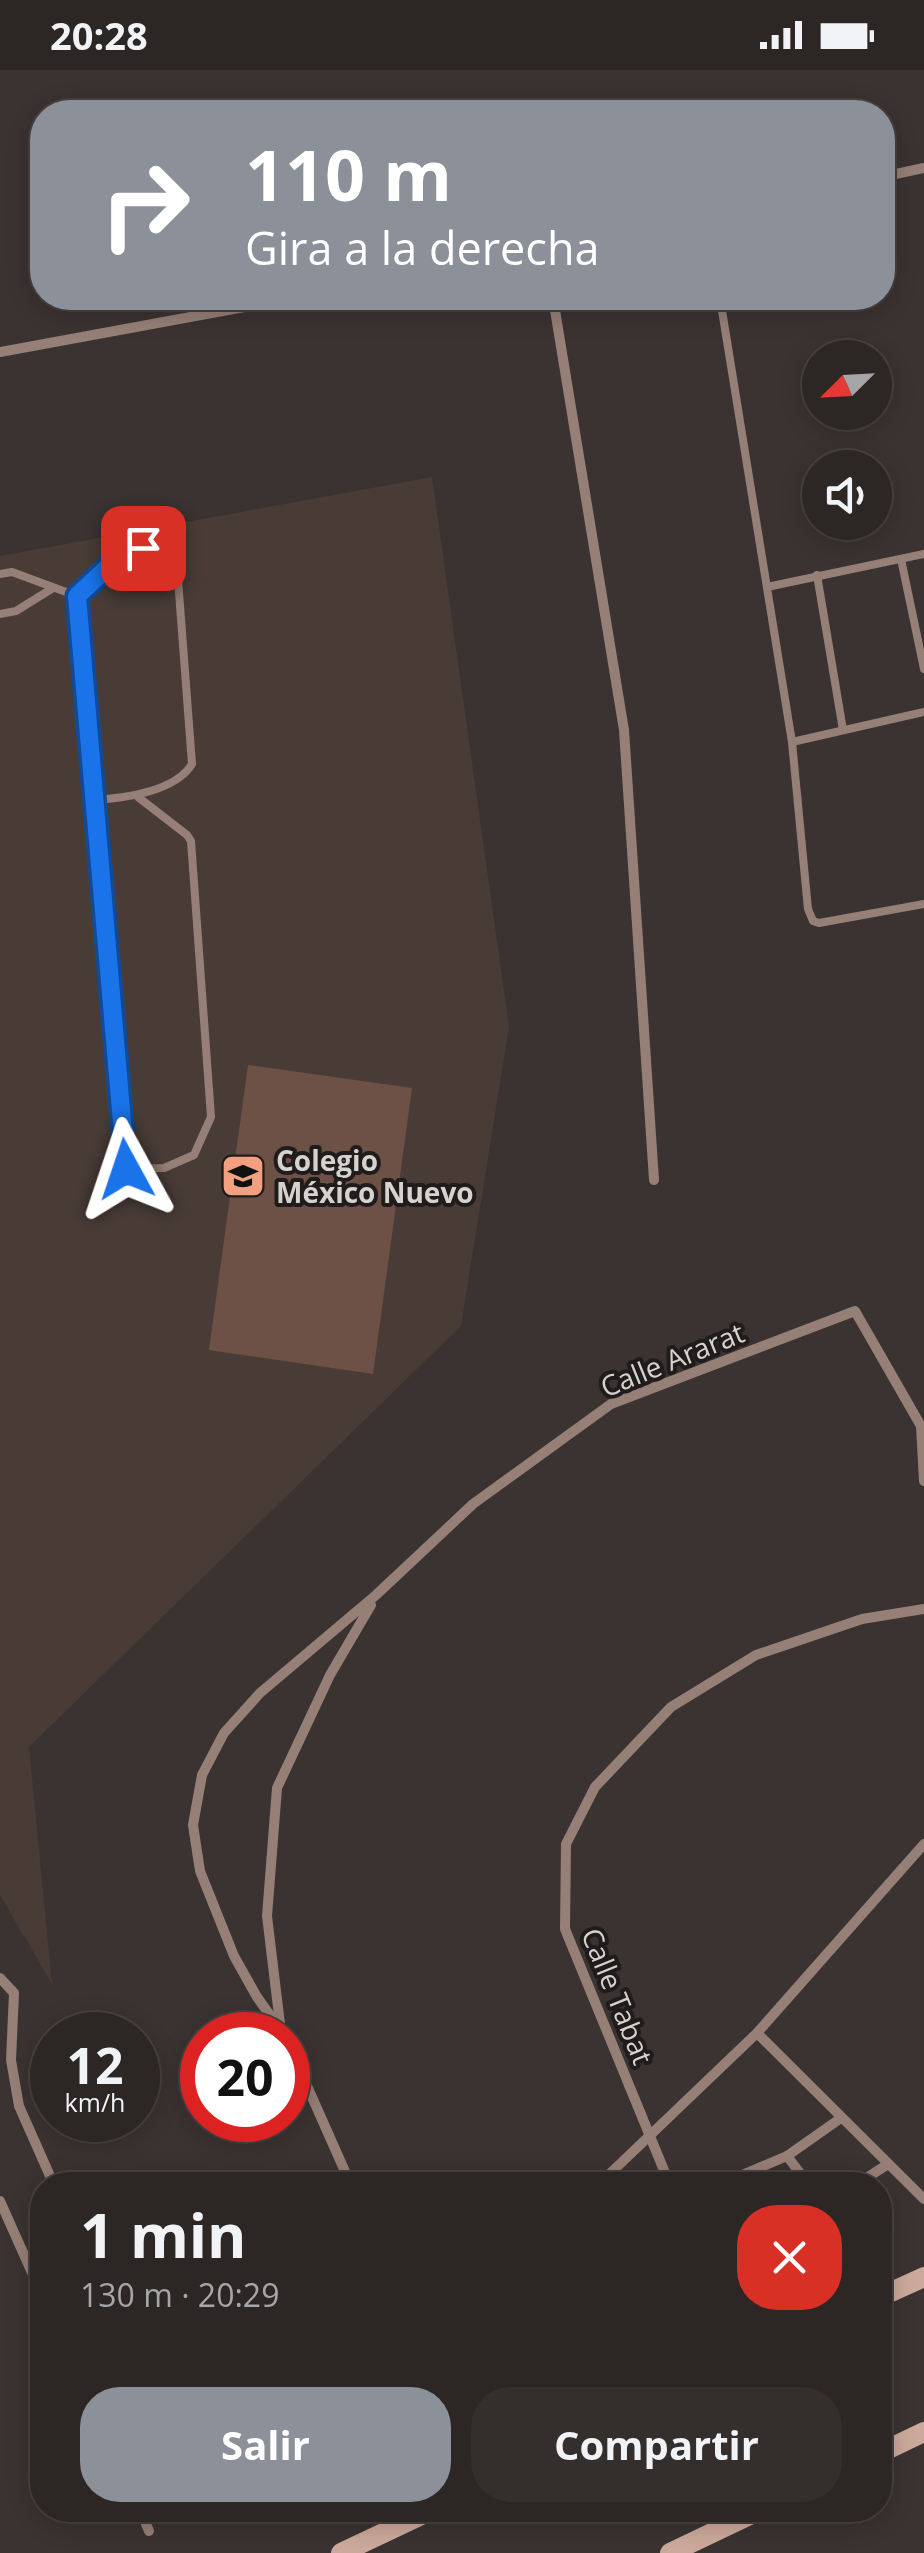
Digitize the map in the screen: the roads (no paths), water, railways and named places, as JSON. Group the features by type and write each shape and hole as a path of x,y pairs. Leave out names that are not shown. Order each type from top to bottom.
{"main road":[{"path":"892,2291 924,2276"},
{"path":"892,2447 924,2432"},
{"path":"341,2553 407,2522"},
{"path":"670,2553 735,2522"}],"street":[{"path":"895,174 924,168"},
{"path":"0,352 228,310"},
{"path":"555,310 624,730 654,1180"},
{"name":"Calle Ararat","path":"268,2012 234,1956 200,1871 192,1825 202,1775 224,1732 260,1693 376,1596 473,1504 611,1404 855,1311 920,1426 924,1482"},
{"name":"Calle Ararat","path":"279,2012 266,1916 277,1788 330,1676 376,1596"},
{"name":"Calle Tabat","path":"665,2172 564,1929 566,1844 594,1788 671,1707 756,1655 862,1620 924,1609"},
{"path":"611,2172 758,2033 924,1844"},
{"path":"0,1978 14,1993 11,2060 19,2106 48,2172"},
{"path":"758,2033 924,2199"},
{"path":"310,2092 345,2172"},
{"path":"749,2172 787,2156 840,2118"},
{"path":"787,2156 799,2172"},
{"path":"876,2172 888,2164"},
{"path":"0,2201 30,2268"},
{"path":"145,2522 149,2531"}],"lane":[{"path":"722,310 792,742 808,909 819,924 924,904"},
{"path":"77,596 122,554 143,548 166,552 177,566 192,764 187,772 138,797 95,800"},
{"path":"767,587 924,554"},
{"path":"901,558 924,669"},
{"path":"0,574 12,572 77,596"},
{"path":"818,575 843,730"},
{"path":"0,614 16,610 53,588"},
{"path":"77,596 126,1169 164,1168 194,1155 211,1117 191,841 138,797"},
{"path":"792,742 924,712"}],"place":[{"name":"Colegio México Nuevo","path":"243,1176"}]}
